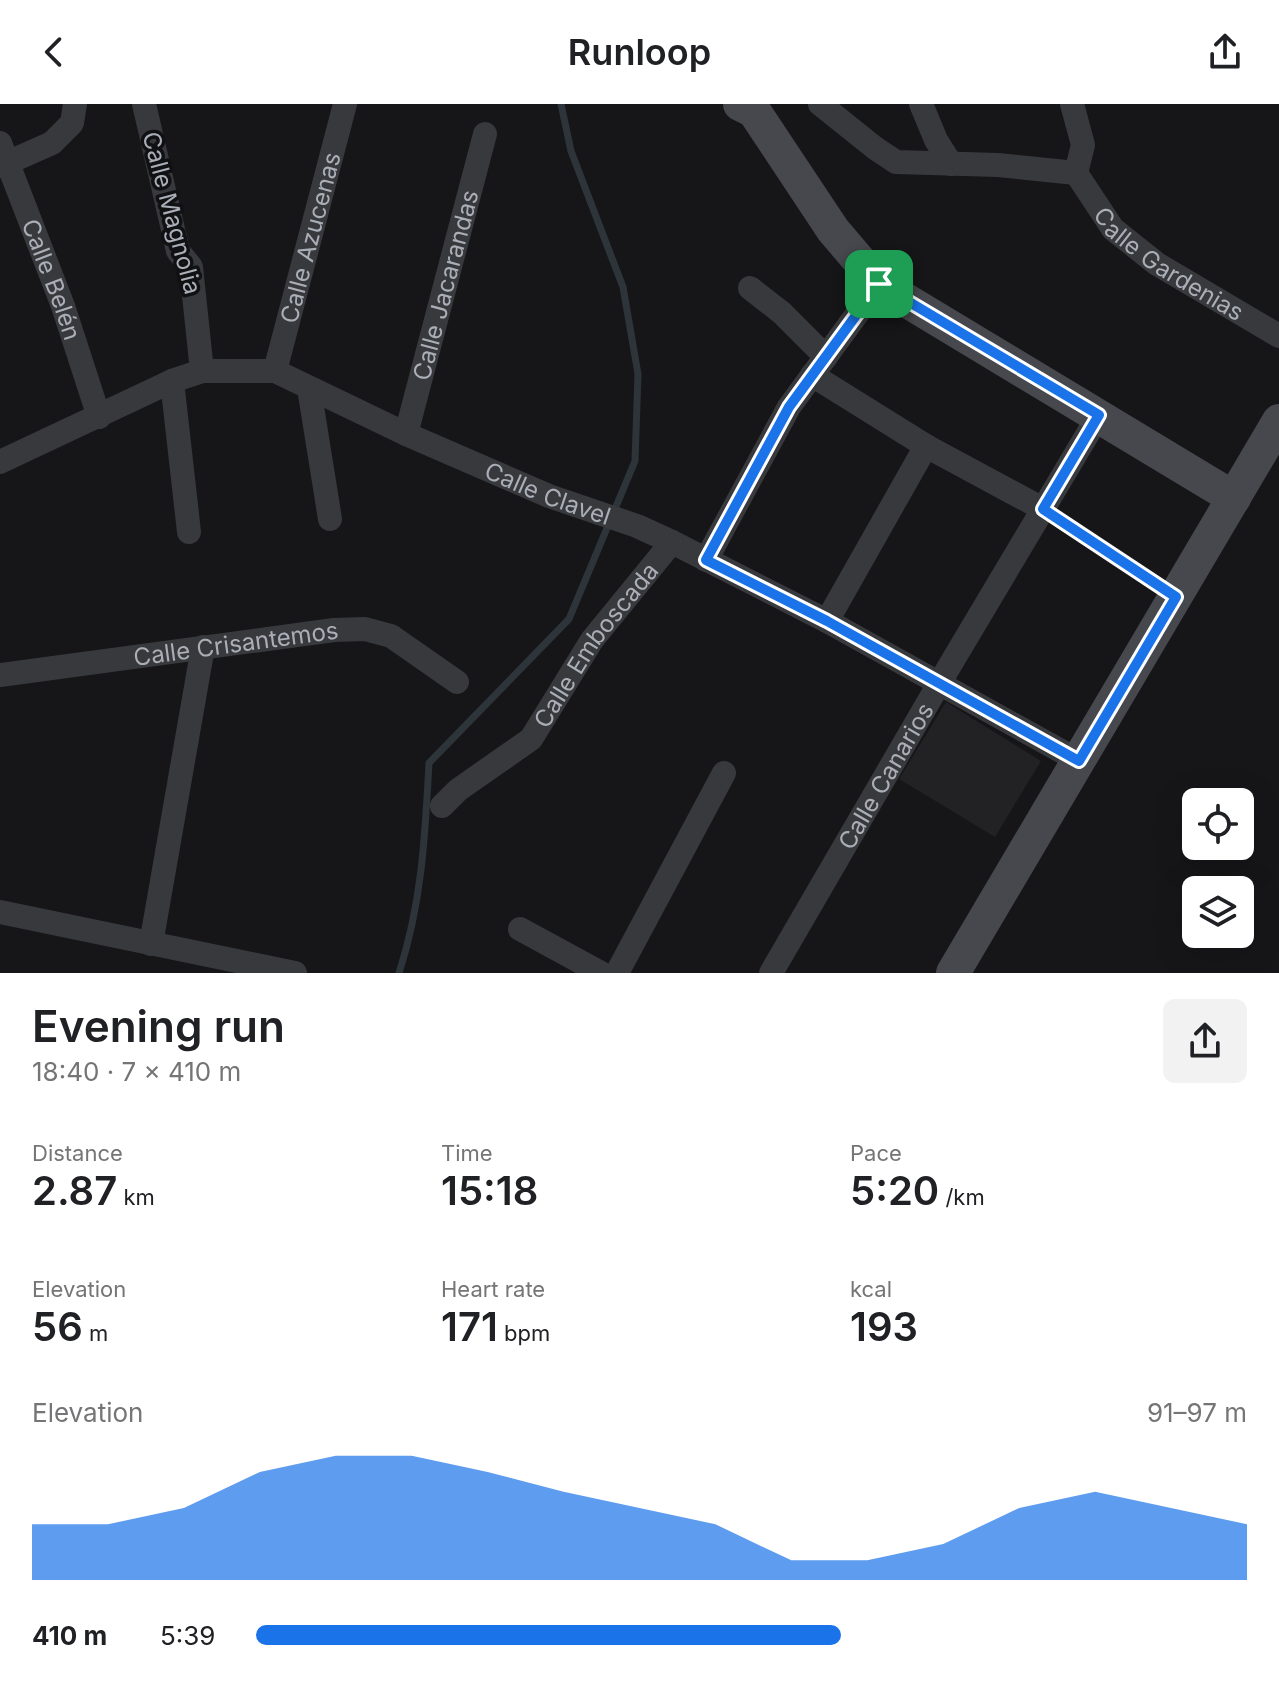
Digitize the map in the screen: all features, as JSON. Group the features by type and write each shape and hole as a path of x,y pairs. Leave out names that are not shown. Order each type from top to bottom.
{"main road":[{"path":"750,106 833,230 879,284 1234,498"},
{"path":"953,973 1279,421"}],"street":[{"path":"3,158 52,143 72,123 75,104"},
{"name":"Calle Magnolia","path":"144,104 178,251 191,267 202,371"},
{"name":"Calle Azucenas","path":"275,371 345,104"},
{"path":"820,104 896,162 1076,173 1083,145 1072,104"},
{"path":"921,104 936,140 951,164"},
{"name":"Calle Jacarandas","path":"406,434 485,134"},
{"name":"Calle Belén","path":"3,158 63,306 99,417"},
{"name":"Calle Gardenias","path":"1076,173 1113,229 1157,264 1279,336"},
{"path":"706,560 789,407 879,284"},
{"path":"750,288 782,313 819,366 926,446 1043,509"},
{"name":"Calle Clavel","path":"0,462 172,381 202,371 275,371 406,434 549,496 637,526 672,542 827,621 1079,761"},
{"path":"172,381 189,532"},
{"path":"309,388 330,519"},
{"name":"Calle Canarios","path":"771,973 1099,415"},
{"path":"827,621 926,446"},
{"name":"Calle Emboscada","path":"442,806 458,790 531,739 592,640 672,542"},
{"name":"Calle Crisantemos","path":"0,675 334,630 365,629 391,636 457,682"},
{"path":"151,944 203,647"},
{"path":"617,973 724,773"},
{"path":"0,912 295,973"},
{"path":"520,929 601,973"}],"path":[{"path":"1043,509 1176,597"}],"shaded area":[{"path":"946,702 1041,761 995,837 899,779"}],"waterway":[{"path":"399,973 418,895 429,763 569,619 635,461 638,374 623,287 571,151 561,104"}],"route":[{"path":"879,284 1099,415 1043,509 1176,597 1079,761 827,621 706,560 789,407 879,284"}]}
